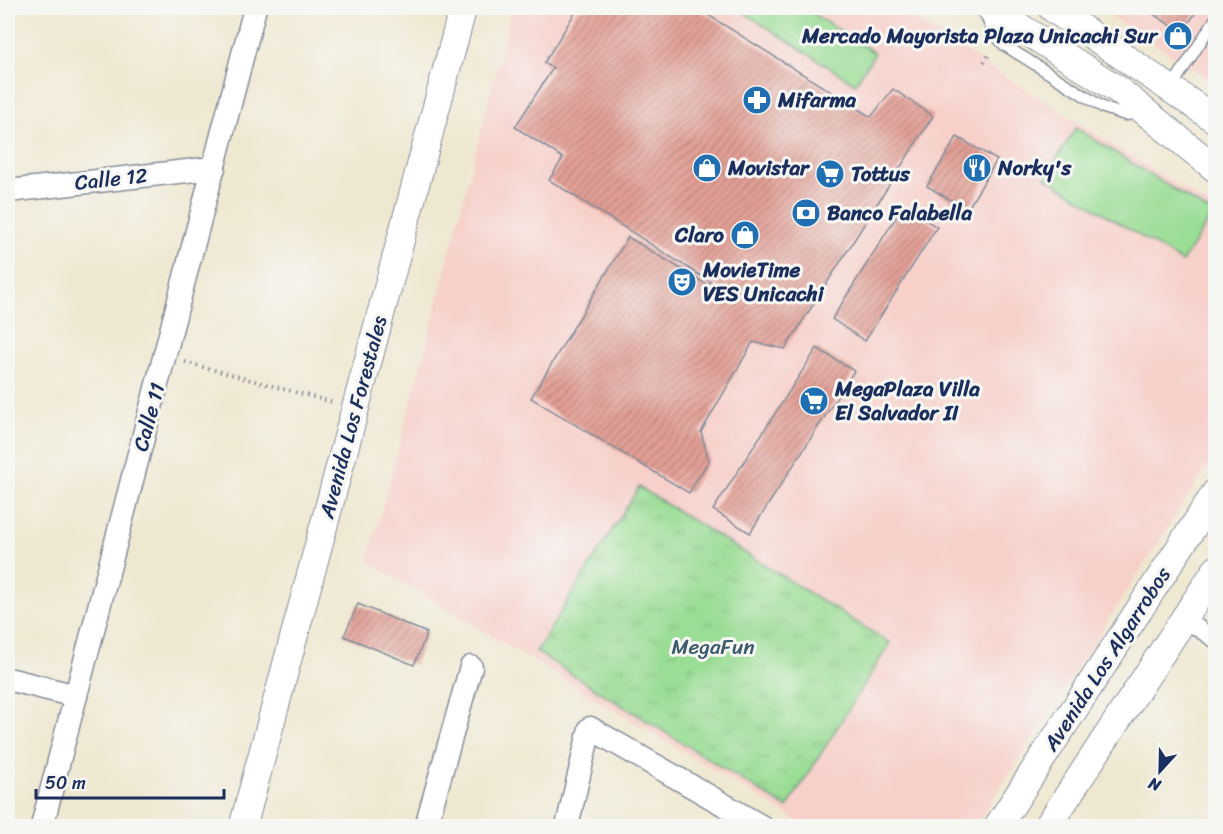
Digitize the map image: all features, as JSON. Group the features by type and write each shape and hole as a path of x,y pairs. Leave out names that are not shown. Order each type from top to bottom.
{"street":[{"name":"Calle 11","path":"42,826 255,8"},
{"name":"Avenida Los Forestales","path":"243,826 463,8"},
{"path":"988,8 1117,89 1215,169"},
{"path":"1052,8 1215,120"},
{"name":"Calle 12","path":"9,196 214,168"},
{"name":"Avenida Los Algarrobos","path":"998,826 1215,492"},
{"name":"Avenida Los Algarrobos","path":"1048,826 1215,570"},
{"path":"1184,619 1215,640"},
{"path":"426,826 471,667"},
{"path":"8,679 76,696"},
{"path":"567,826 590,728 761,826"}],"lane":[{"path":"1170,89 1215,18"}],"path":[{"path":"165,356 355,408"}],"shaded area":[{"name":"MegaPlaza Villa El Salvador II","path":"512,8 897,8 1215,209 1215,454 976,826 806,826 368,561 426,347"},
{"name":"Mercado Mayorista Plaza Unicachi Sur","path":"1097,8 1215,8 1215,84 1186,64"}],"green space":[{"path":"737,8 804,8 875,53 855,84"},
{"path":"1076,128 1213,214 1182,262 1045,177"},
{"name":"MegaFun","path":"639,487 890,643 787,808 536,652"}],"building":[{"path":"578,8 697,8 871,117 893,89 933,116 785,349 753,342 701,432 709,460 689,493 531,398 628,237 734,301 736,298 549,180 563,158 515,127 553,68 544,63"},
{"path":"1144,8 1199,8 1182,33"},
{"path":"957,137 997,160 967,210 927,186"},
{"path":"903,206 937,227 865,341 832,319"},
{"path":"817,348 854,371 750,533 713,510"},
{"path":"358,604 427,633 414,665 344,636"}],"place":[{"name":"Mercado Mayorista Plaza Unicachi Sur","path":"1178,36"},
{"name":"Mifarma","path":"757,100"},
{"name":"Movistar","path":"707,168"},
{"name":"Norky's","path":"977,168"},
{"name":"Tottus","path":"830,174"},
{"name":"Banco Falabella","path":"806,213"},
{"name":"Claro","path":"745,235"},
{"name":"MovieTime VES Unicachi","path":"682,282"},
{"name":"MegaPlaza Villa El Salvador II","path":"814,401"}]}
